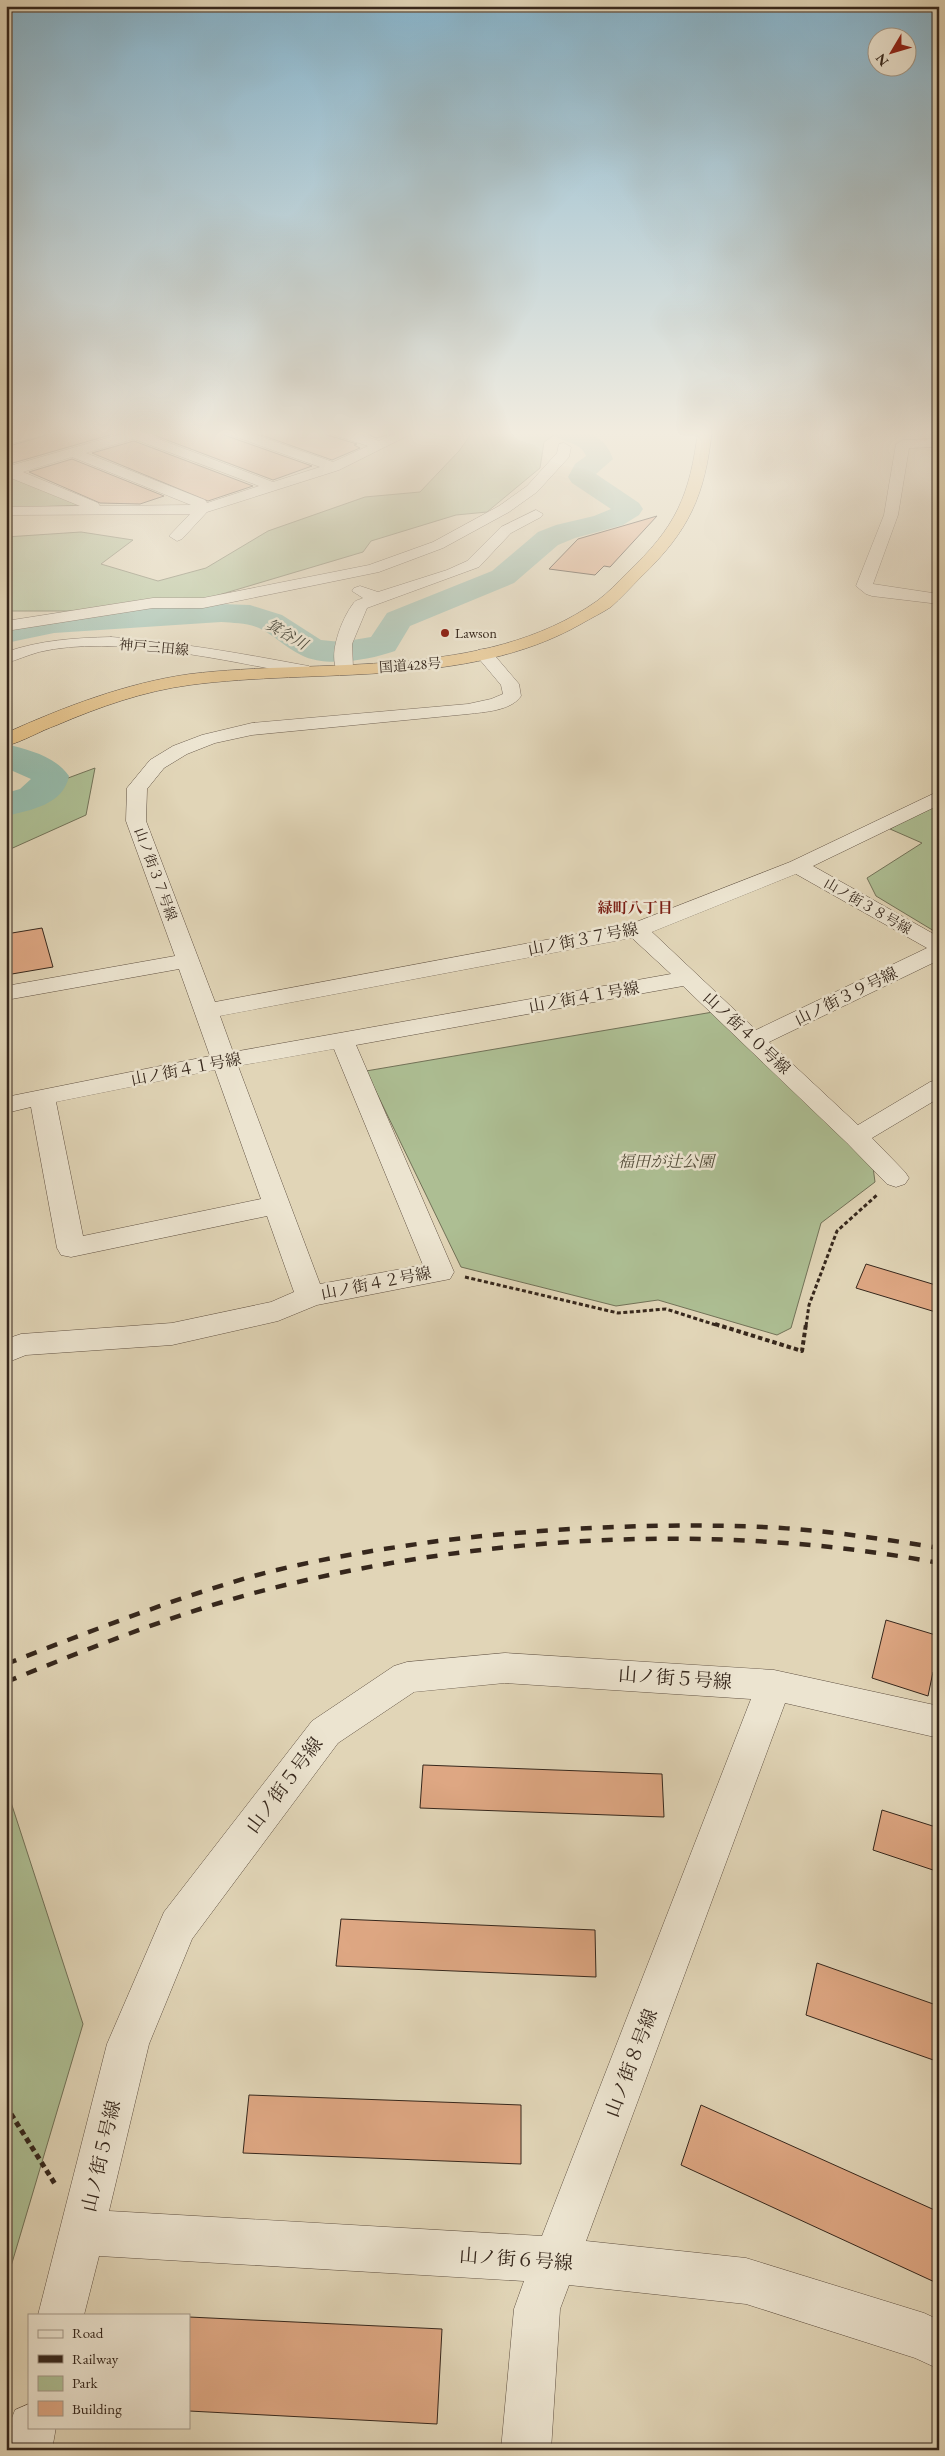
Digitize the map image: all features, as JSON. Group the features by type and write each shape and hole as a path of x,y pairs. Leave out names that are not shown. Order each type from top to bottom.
{"highway":[{"name":"国道428号","path":"9,738 57,716 112,697 187,680 303,670 344,657 407,667 445,663 536,640 572,625 603,605 639,574 663,545"}],"street":[{"path":"6,626 153,603 213,601 373,569 439,545"},
{"path":"344,657 360,605 454,573 473,564 492,545"},
{"path":"880,545 864,586 872,591 939,599"},
{"path":"329,577 377,598"},
{"name":"神戸三田線","path":"6,658 36,646 64,643 104,643 210,653 303,670"},
{"name":"山ノ街３７号線","path":"224,1061 136,821 137,788 157,764 180,750 209,739 252,729 468,709 496,704 512,696 510,684 484,654"},
{"name":"山ノ街３７号線","path":"206,1011 638,930 797,866 939,797"},
{"name":"山ノ街３８号線","path":"797,866 939,946"},
{"name":"山ノ街４０号線","path":"638,930 856,1137 896,1178"},
{"name":"山ノ街３９号線","path":"754,1040 939,951"},
{"path":"6,993 187,961"},
{"name":"山ノ街４１号線","path":"6,1104 224,1061 689,978"},
{"name":"山ノ街４２号線","path":"224,1061 310,1296 440,1272 342,1040"},
{"path":"856,1137 939,1087"},
{"path":"42,1098 71,1248 277,1205"},
{"path":"6,1352 21,1345 172,1334 278,1311 310,1296"},
{"name":"山ノ街５号線","path":"62,2314 128,2044 178,1926 325,1732 407,1677 505,1668 774,1684 939,1722"},
{"name":"山ノ街８号線","path":"526,2450 537,2308 774,1684"},
{"name":"山ノ街６号線","path":"83,2232 554,2260 746,2280 924,2337 939,2345"},
{"path":"27,2450 32,2428"}],"path":[{"path":"440,1272 618,1313 666,1309 802,1351 809,1305 837,1231 896,1178"},
{"path":"6,2106 43,2163 83,2232"}],"green space":[{"path":"6,545 127,545 101,564 158,581 206,568 245,545 368,545 363,552 175,608 113,611 6,611"},
{"path":"95,768 86,815 6,851 6,801"},
{"path":"939,800 939,934 876,896 867,878 922,843 890,829"},
{"name":"福田が辻公園","path":"713,1012 873,1167 875,1182 821,1223 791,1328 777,1335 658,1300 616,1306 461,1267 366,1071"},
{"path":"6,1787 83,2024 6,2283"}],"building":[{"path":"573,545 631,545 610,567 604,566 595,575 549,569"},
{"path":"42,928 53,967 6,975 6,934"},
{"path":"866,1264 939,1286 939,1313 856,1288"},
{"path":"886,1620 939,1636 939,1674 933,1672 928,1696 872,1678"},
{"path":"423,1765 662,1774 664,1817 420,1808"},
{"path":"882,1810 939,1828 939,1872 873,1850"},
{"path":"341,1919 595,1930 596,1977 336,1966"},
{"path":"817,1963 939,2006 939,2062 806,2015"},
{"path":"249,2095 521,2105 521,2164 243,2153"},
{"path":"701,2105 939,2212 939,2284 681,2165"},
{"path":"190,2317 442,2329 437,2424 190,2411"}],"waterway":[{"name":"箕谷川","path":"6,633 54,623 221,613 250,615 271,622 313,649 341,652 372,648 383,644 398,620 503,577 539,545"},
{"name":"箕谷川","path":"6,755 39,767 50,776 48,785 33,797 6,805"}],"railway":[{"path":"6,1664 157,1607 250,1577 320,1561 438,1541 586,1528 734,1526 786,1528 837,1533 939,1548"},
{"path":"6,1682 129,1634 191,1612 254,1593 337,1573 422,1558 508,1547 595,1540 682,1539 769,1542 855,1550 939,1563"}],"place":[{"name":"Lawson","path":"445,633"}],"district":[{"name":"緑町八丁目","path":"635,907"}]}
